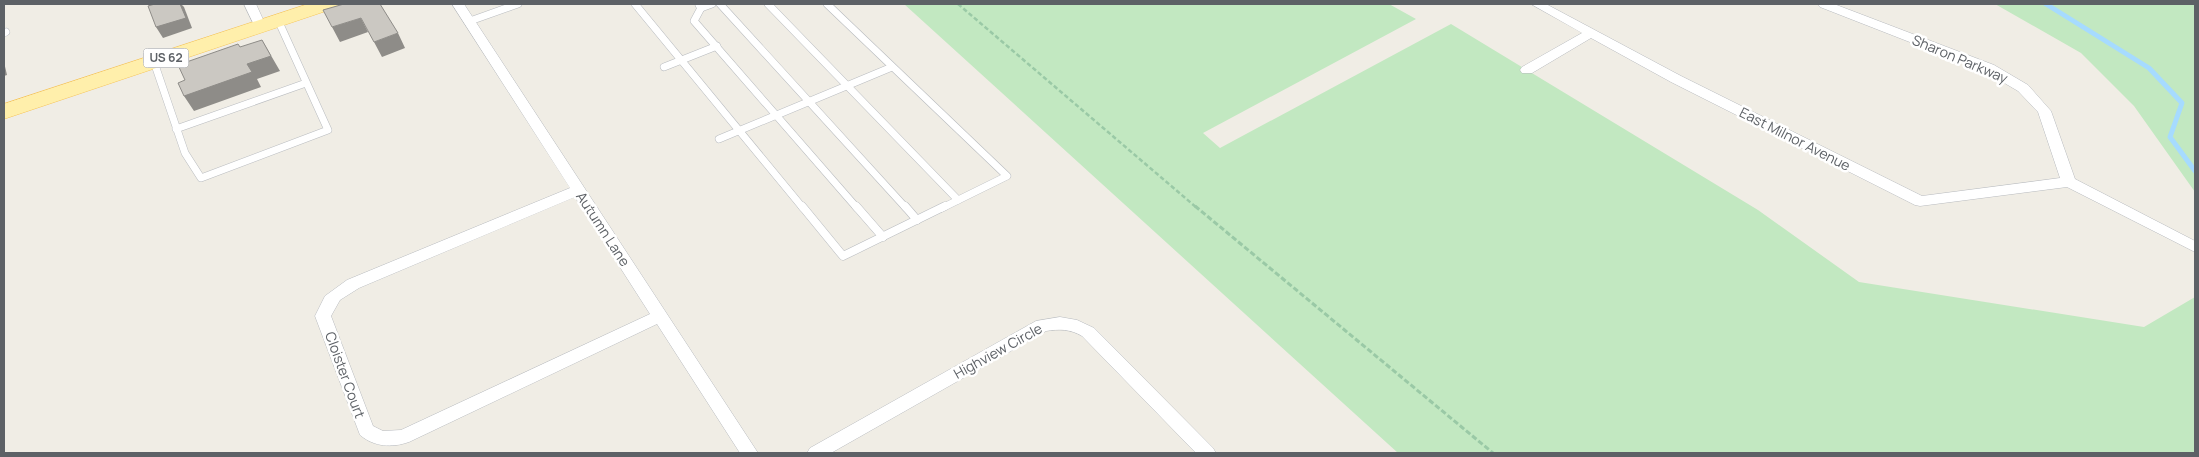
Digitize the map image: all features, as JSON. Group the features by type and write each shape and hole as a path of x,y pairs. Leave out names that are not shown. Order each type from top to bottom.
{"main road":[{"name":"US 62","path":"4,112 328,4"}],"street":[{"path":"250,4 269,23"},
{"name":"Autumn Lane","path":"458,4 749,453"},
{"name":"East Milnor Avenue","path":"1537,4 1676,80 1920,201 2069,182"},
{"name":"Sharon Parkway","path":"1824,4 1851,8 1989,68 2023,88 2044,111 2069,182"},
{"path":"1527,70 1590,34"},
{"path":"2069,182 2195,246"},
{"name":"Cloister Court","path":"578,190 353,284 331,299 325,308 323,316 366,430 373,437 386,440 403,437 660,316"},
{"name":"Highview Circle","path":"816,453 1042,325 1056,322 1071,324 1088,332 1207,453"}],"lane":[{"path":"470,21 518,4"},
{"path":"635,4 843,256 1007,176 827,4"},
{"path":"712,4 699,6 694,21 883,237"},
{"path":"720,4 918,220"},
{"path":"768,4 958,200"},
{"path":"154,62 185,153 201,178 328,130 306,82 269,23"},
{"path":"664,67 717,46"},
{"path":"719,139 892,67"},
{"path":"176,129 306,82"}],"path":[{"path":"958,4 1144,164 1493,453"}],"green space":[{"path":"904,4 1389,4 1416,19 1203,133 1220,148 1451,24 1758,210 1859,282 2144,327 2195,297 2195,453 1398,453"},
{"path":"1995,4 2195,4 2195,192 2134,106 2081,53"}],"building":[{"path":"155,4 180,4 186,18 156,27 148,6"},
{"path":"344,4 380,4 398,33 374,42 361,18 332,27 323,10"},
{"path":"262,40 271,56 247,64 252,72 184,96 178,83 185,80 178,65 238,44 240,47"}],"waterway":[{"path":"2046,4 2149,68 2182,103 2170,137 2195,171"}]}
